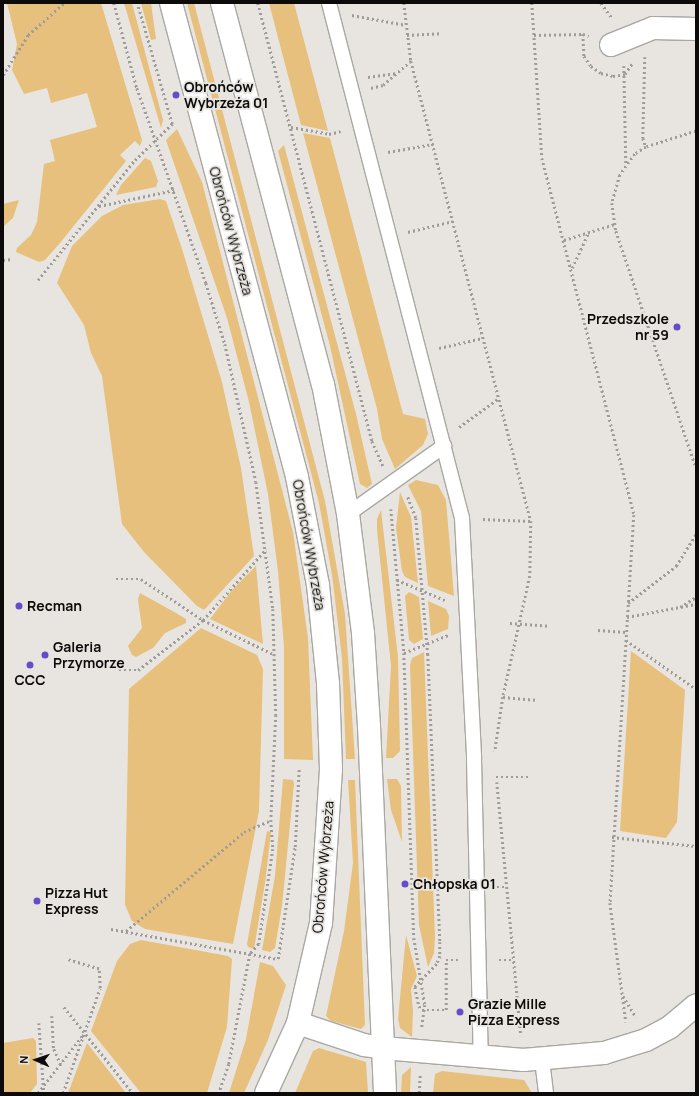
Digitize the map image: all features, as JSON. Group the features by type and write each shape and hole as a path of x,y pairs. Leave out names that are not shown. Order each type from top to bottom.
{"main road":[{"name":"Obrońców Wybrzeża","path":"171,3 297,477 318,585 328,683 331,769 321,923 298,1023 266,1093"},
{"path":"222,3 323,384 348,514 363,634 369,726 385,1093"},
{"path":"615,43 653,28 696,29"},
{"path":"298,1023 364,1045 382,1048 481,1058 533,1060 604,1053 646,1040 670,1027 696,1005"}],"lane":[{"path":"330,7 444,442 462,518 474,767 481,1058"},
{"path":"348,514 444,442"},
{"path":"533,1060 546,1093"}],"path":[{"path":"3,75 28,35 64,3"},
{"path":"114,3 137,88 206,283 241,407 266,549 275,656 276,715 271,820 273,849 260,944 250,954 230,1064 219,1093"},
{"path":"38,280 135,160 172,124 137,3"},
{"path":"258,3 372,441 391,482 390,522 404,653 414,938 421,978 425,1005 422,1010 419,1006 415,987 421,978 437,964 440,956 427,644 414,511 404,490 391,482"},
{"path":"404,3 411,61 531,521 530,576 503,697 494,759"},
{"path":"532,3 542,158 572,269 634,515 612,837 610,903 626,1018"},
{"path":"601,3 612,19 615,43 625,74 626,165"},
{"path":"330,7 406,25"},
{"path":"407,34 441,32"},
{"path":"534,35 583,34"},
{"path":"645,49 643,133 646,147"},
{"path":"351,87 383,85 411,61"},
{"path":"351,87 380,74 397,73"},
{"path":"291,127 329,134 361,127"},
{"path":"696,131 646,147 635,154 620,175 612,203 616,224 646,324 696,468"},
{"path":"368,155 433,144"},
{"path":"98,206 174,190"},
{"path":"390,236 452,221"},
{"path":"564,240 616,224"},
{"path":"572,269 588,232"},
{"path":"3,260 12,259"},
{"path":"420,352 483,338"},
{"path":"444,442 499,398"},
{"path":"462,518 531,521"},
{"path":"628,603 676,566 696,534"},
{"path":"119,670 138,670 203,620 266,549"},
{"path":"116,579 140,579 203,620 275,656"},
{"path":"397,580 454,604"},
{"path":"679,607 696,597"},
{"path":"627,617 696,604"},
{"path":"510,624 549,626"},
{"path":"598,630 626,632"},
{"path":"404,653 455,632"},
{"path":"626,640 696,689"},
{"path":"503,697 535,700"},
{"path":"111,929 278,959 295,847 299,769"},
{"path":"496,771 533,1060"},
{"path":"496,777 530,777"},
{"path":"126,932 244,832 271,820"},
{"path":"612,837 696,846"},
{"path":"63,1093 100,988 99,969 66,959"},
{"path":"64,1007 133,1093"},
{"path":"52,1016 54,1049 61,1065"},
{"path":"39,1023 44,1093"},
{"path":"38,1093 85,1033"},
{"path":"419,1093 420,1073"}],"shaded area":[{"path":"7,3 101,3 142,140 140,146 135,141 120,155 126,161 60,243 45,260 39,262 16,252 17,248 31,235 37,222 44,164 55,161 50,140 97,127 87,93 51,103 47,88 24,94 12,70 17,44"},
{"path":"124,3 132,3 163,120 161,128"},
{"path":"141,3 151,3 156,39 151,40"},
{"path":"187,3 194,3 325,501 345,614 355,759 346,759 342,658 332,575 319,503"},
{"path":"269,3 294,3 328,131 301,125"},
{"path":"177,129 202,182 293,532 308,638 313,760 284,759 284,647 278,571 268,494 249,402 227,318 166,140"},
{"path":"303,133 330,138 403,414 425,419 428,434 423,445 395,469 382,439 377,409"},
{"path":"284,145 356,414 372,484 367,488 360,484 330,346 278,151"},
{"path":"145,158 151,161 158,181 156,187 116,195 121,185"},
{"path":"160,199 166,201 222,382 241,468 254,556 204,610 197,606 144,552 122,524 102,376 91,353 84,325 57,283 72,246 102,216 123,205"},
{"path":"19,200 13,218 3,227 3,204"},
{"path":"416,480 438,485 446,500 454,596 428,586 421,511 408,485"},
{"path":"400,492 411,517 418,583 405,577 402,571 396,528"},
{"path":"381,510 398,657 400,751 393,758 386,758 391,666 377,530 377,519"},
{"path":"256,566 263,644 210,619 233,589"},
{"path":"409,592 419,597 423,639 414,644 409,640 405,596"},
{"path":"140,593 186,619 186,623 165,633 153,648 136,657 132,655 128,646 142,628 138,600"},
{"path":"428,601 446,609 449,616 448,629 431,636"},
{"path":"201,628 257,655 263,669 259,811 233,944 145,929 132,921 125,905 129,689"},
{"path":"631,651 685,690 677,822 666,838 620,831"},
{"path":"424,652 435,937 434,953 428,967 419,925 410,665 412,658"},
{"path":"283,779 293,780 294,784 282,906 275,948 270,952 262,950 275,876"},
{"path":"387,779 397,779 401,786 402,842 391,810"},
{"path":"348,780 355,780 365,1025 361,1029 331,1021 326,1016 344,931 353,863"},
{"path":"267,831 271,832 265,883 254,949 248,947 247,944"},
{"path":"406,935 417,976 411,989 413,1011 412,1037 400,1028 398,1019"},
{"path":"141,940 228,956 232,959 227,1027 207,1093 141,1093 91,1031 117,961 130,944"},
{"path":"260,962 273,966 286,985 268,1040 244,1093 229,1093 246,1039"},
{"path":"33,1038 36,1041 37,1084 30,1093 3,1093 3,1043"},
{"path":"87,1043 126,1093 68,1093"},
{"path":"319,1048 366,1062 368,1093 295,1093 313,1051"},
{"path":"411,1067 410,1093 401,1093 402,1075"},
{"path":"442,1071 524,1080 532,1093 433,1093 435,1074"}],"place":[{"name":"Obrońców Wybrzeża 01","path":"176,95"},
{"name":"Przedszkole nr 59","path":"677,327"},
{"name":"Recman","path":"19,606"},
{"name":"Galeria Przymorze","path":"45,655"},
{"name":"CCC","path":"30,665"},
{"name":"Chłopska 01","path":"405,884"},
{"name":"Pizza Hut Express","path":"37,901"},
{"name":"Grazie Mille Pizza Express","path":"460,1012"}]}
